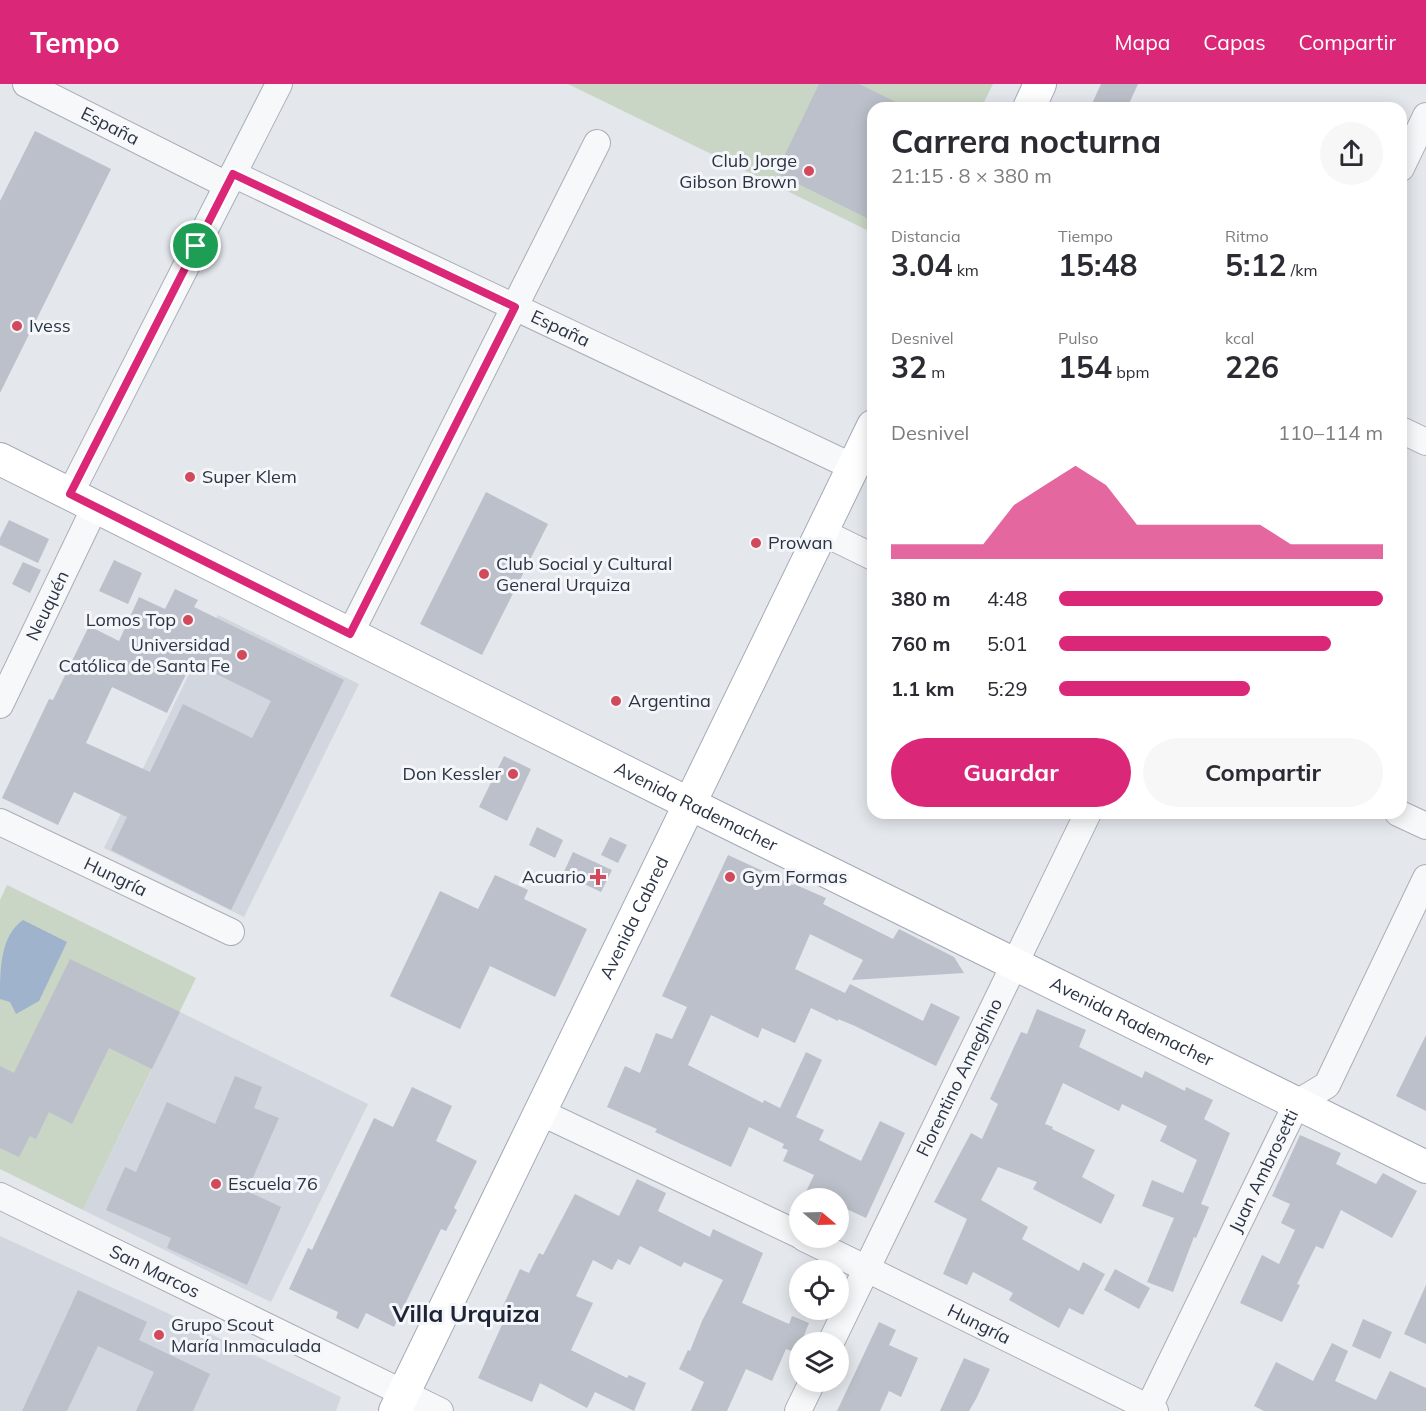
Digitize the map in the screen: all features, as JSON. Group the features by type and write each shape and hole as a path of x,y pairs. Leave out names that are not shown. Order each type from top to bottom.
{"main road":[{"path":"1032,102 1040,84"},
{"name":"Avenida Cabred","path":"399,1402 867,439"},
{"name":"Avenida Rademacher","path":"0,459 690,804 1426,1167"}],"street":[{"name":"España","path":"26,84 515,307 854,467"},
{"name":"Neuquén","path":"0,705 82,500 230,179 279,84"},
{"path":"1407,156 1426,116"},
{"path":"350,634 597,143"},
{"path":"1407,433 1426,442"},
{"path":"822,532 867,554"},
{"path":"1407,817 1426,826"},
{"name":"Florentino Ameghino","path":"836,1332 1085,819"},
{"name":"Hungría","path":"0,822 231,932"},
{"name":"Juan Ambrosetti","path":"1150,1410 1297,1103 1328,1084 1426,878"},
{"path":"540,1112 789,1230"},
{"name":"San Marcos","path":"0,1196 399,1402 440,1411"},
{"name":"Hungría","path":"826,1248 1150,1410"},
{"path":"798,1411 807,1392"}],"shaded area":[{"path":"218,615 359,684 244,917 104,848"},
{"path":"180,1012 368,1104 271,1302 83,1210"},
{"path":"0,1236 341,1397 336,1411 0,1411"}],"green space":[{"name":"Club Jorge Gibson Brown","path":"568,84 993,84 984,102 867,102 867,230"},
{"path":"7,885 196,978 83,1210 0,1169 0,900"}],"water":[{"path":"23,920 67,942 39,1001 16,1014 10,1002 0,999 0,977 6,944 15,927"}],"building":[{"path":"819,84 859,84 896,102 867,102 867,218 776,173"},
{"path":"1101,84 1138,84 1130,102 1093,102"},
{"name":"Ivess","path":"35,131 111,169 0,393 0,201"},
{"name":"Club Social y Cultural General Urquiza","path":"486,492 548,524 482,655 420,624"},
{"path":"9,520 49,539 38,563 0,545 0,538"},
{"path":"114,560 142,573 128,604 99,591"},
{"path":"23,562 41,570 30,593 12,584"},
{"path":"175,589 198,600 194,607 344,680 231,910 111,850 127,817 74,792 58,825 2,798 49,699 53,700 89,626 119,641 139,597 165,609","holes":["192,662 271,701 252,738 183,704 150,772 86,743 112,687 167,713"]},
{"path":"504,756 531,769 507,821 479,807"},
{"path":"537,827 563,840 555,858 529,845"},
{"path":"610,837 627,845 618,863 601,855"},
{"path":"573,852 612,870 601,892 563,874"},
{"path":"728,855 826,898 823,904 893,939 899,929 954,957 964,973 852,980 863,960 810,934 795,969 845,993 850,984 923,1021 931,1003 960,1017 936,1066 855,1026 838,1019 838,1021 811,1008 795,1043 762,1028 758,1038 711,1015 688,1065 763,1103 764,1100 780,1108 806,1052 822,1060 796,1117 824,1130 819,1140 861,1161 880,1121 905,1133 866,1218 849,1210 849,1188 808,1188 814,1175 783,1161 788,1150 782,1148 784,1144 749,1127 731,1167 655,1132 657,1129 607,1107 625,1066 640,1073 656,1033 672,1039 687,1007 662,996"},
{"path":"495,875 528,890 524,899 587,929 555,997 490,966 460,1029 390,996 440,891 478,909"},
{"path":"70,959 180,1012 152,1069 109,1048 72,1124 49,1112 36,1139 30,1136 19,1157 0,1148 0,1066 14,1073"},
{"path":"1037,1009 1086,1030 1079,1047 1142,1078 1145,1071 1185,1091 1186,1087 1213,1100 1204,1119 1230,1133 1201,1204 1209,1207 1196,1238 1194,1237 1173,1292 1147,1282 1174,1218 1142,1206 1152,1180 1183,1193 1197,1160 1160,1141 1167,1126 1122,1104 1119,1111 1063,1083 1045,1124 1095,1150 1082,1177 1115,1195 1101,1224 1033,1189 1037,1182 998,1167 981,1200 1028,1227 1022,1239 1079,1271 1083,1262 1105,1274 1083,1315 1069,1308 1059,1328 1009,1300 1013,1293 973,1272 967,1285 943,1274 967,1219 934,1202 971,1133 982,1139 998,1104 990,1099 1021,1032 1027,1034"},
{"path":"1426,1035 1426,1111 1396,1096"},
{"path":"235,1076 262,1087 254,1108 279,1118 247,1191 281,1207 247,1285 167,1248 171,1238 106,1210 125,1167 136,1172 167,1102 215,1124"},
{"path":"412,1087 452,1106 436,1141 477,1161 454,1208 457,1210 446,1231 441,1229 394,1327 366,1313 358,1329 336,1318 338,1312 289,1289 308,1248 312,1250 374,1118 393,1127"},
{"path":"1300,1135 1341,1153 1336,1164 1376,1184 1383,1173 1417,1191 1392,1238 1341,1210 1323,1249 1316,1246 1297,1284 1300,1285 1282,1322 1240,1303 1262,1255 1279,1264 1295,1230 1281,1223 1290,1204 1272,1196"},
{"path":"637,1179 666,1193 658,1211 710,1237 713,1229 763,1253 742,1303 789,1324 790,1320 809,1323 805,1332 789,1332 789,1350 786,1349 772,1381 746,1369 727,1411 691,1411 704,1382 679,1369 688,1350 690,1351 723,1280 684,1262 681,1267 640,1246 630,1265 618,1259 612,1270 593,1260 576,1296 593,1303 571,1350 627,1378 629,1375 646,1383 634,1411 595,1392 587,1408 540,1383 532,1402 478,1378 509,1309 503,1306 520,1269 529,1273 539,1253 543,1255 575,1194 619,1216"},
{"path":"1115,1269 1150,1288 1139,1309 1104,1290"},
{"path":"1426,1285 1426,1344 1404,1334"},
{"path":"78,1290 147,1322 139,1340 210,1374 193,1411 136,1411 154,1372 98,1346 67,1411 22,1411"},
{"path":"1363,1319 1392,1332 1380,1359 1352,1346"},
{"path":"879,1322 896,1330 889,1345 918,1358 901,1397 889,1391 880,1411 837,1411 846,1392 849,1392 849,1386"},
{"path":"1332,1343 1348,1351 1335,1381 1376,1400 1390,1371 1426,1388 1426,1411 1264,1411 1254,1406 1276,1362 1313,1381"},
{"path":"964,1358 990,1369 969,1411 940,1411"}],"place":[{"name":"Club Jorge Gibson Brown","path":"809,171"},
{"name":"Ivess","path":"17,326"},
{"name":"Super Klem","path":"190,477"},
{"name":"Prowan","path":"756,543"},
{"name":"Club Social y Cultural General Urquiza","path":"484,574"},
{"name":"Lomos Top","path":"188,620"},
{"name":"Universidad Católica de Santa Fe","path":"242,655"},
{"name":"Argentina","path":"616,701"},
{"name":"Don Kessler","path":"513,774"},
{"name":"Acuario","path":"598,877"},
{"name":"Gym Formas","path":"730,877"},
{"name":"Escuela 76","path":"216,1184"},
{"name":"Grupo Scout María Inmaculada","path":"159,1335"}],"district":[{"name":"Villa Urquiza","path":"466,1314"}],"route":[{"path":"233,174 515,307 350,634 70,494 196,246 233,174"}]}
